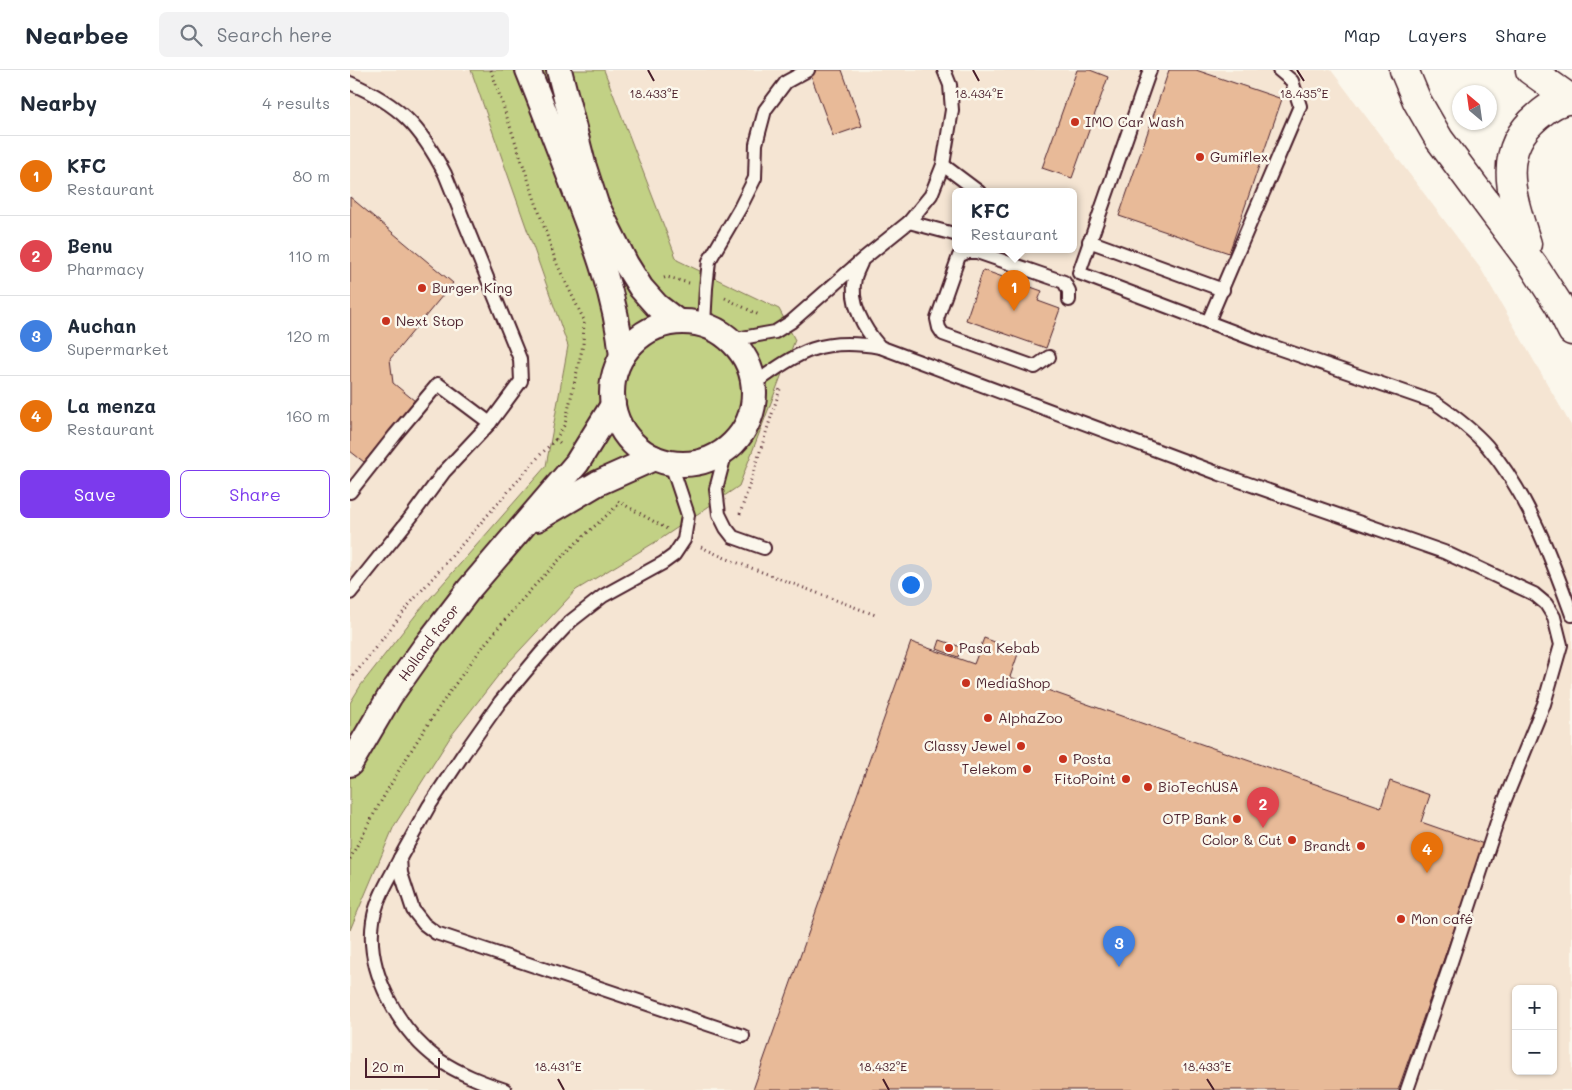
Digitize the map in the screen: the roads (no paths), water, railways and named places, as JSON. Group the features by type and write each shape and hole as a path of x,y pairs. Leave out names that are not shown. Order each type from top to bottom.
{"main road":[{"path":"1404,70 1417,101 1439,139 1534,265 1559,305 1572,331"},
{"path":"1530,70 1571,99"},
{"path":"1534,265 1513,199 1510,181 1512,154 1522,132 1532,120 1545,110 1571,99"}],"street":[{"path":"528,70 604,269 620,335 622,356"},
{"path":"559,70 583,164 596,204 626,264 641,288 657,306 678,322"},
{"path":"678,322 704,325 719,331 731,340 742,353 750,368 754,384 754,403 749,421 740,437 726,451 709,460 691,465 663,461 638,449 626,437 617,422 612,405 613,380 616,367 630,345 652,329 678,322"},
{"name":"Holland fasor","path":"352,754 424,648 470,588 577,463 612,405"},
{"name":"Holland fasor","path":"520,529 598,483 663,461"}],"lane":[{"path":"704,325 710,261 755,178 756,144 764,110 786,82 808,70"},
{"path":"731,340 774,332 791,322 863,259 909,222 932,195 943,165 952,110 950,85 944,70"},
{"path":"1150,70 1079,273 1208,322 1434,402 1454,415 1487,446 1504,468 1544,542 1572,615"},
{"path":"1208,322 1300,106 1292,81 1278,70"},
{"path":"350,83 373,93 394,107 410,121 431,148 445,174 520,359 521,381 490,423 444,472 411,517 350,593"},
{"path":"943,165 974,188"},
{"path":"909,222 952,233"},
{"path":"1090,241 1223,290"},
{"path":"965,253 959,256 937,319 943,334 1035,367 1049,357"},
{"path":"980,253 1064,282 1069,291 1069,300"},
{"path":"863,259 855,278 854,296 860,317 868,333 880,347"},
{"path":"754,384 803,352 842,343 857,343 880,347 1220,474 1444,552 1534,594 1546,604 1554,617 1561,645 1544,704 1502,807 1448,971 1406,1090"},
{"path":"350,492 438,384 490,423"},
{"path":"726,451 716,489 719,514 733,537 764,548"},
{"path":"505,1090 466,1076 440,1060 422,1046 404,1025 378,973 373,952 373,921 382,892 429,806 464,752 500,702 571,621 603,596 663,563 674,555 684,540 688,516 663,461"},
{"path":"400,858 401,873 413,910 424,924 436,933 743,1036"}],"place":[{"name":"IMO Car Wash","path":"1075,122"},
{"name":"Gumiflex","path":"1200,157"},
{"name":"Burger King","path":"422,288"},
{"name":"KFC","path":"1014,311"},
{"name":"Next Stop","path":"386,321"},
{"name":"Pasa Kebab","path":"949,648"},
{"name":"MediaShop","path":"966,683"},
{"name":"AlphaZoo","path":"988,718"},
{"name":"Classy Jewel","path":"1021,746"},
{"name":"Posta","path":"1063,759"},
{"name":"Telekom","path":"1027,769"},
{"name":"FitoPoint","path":"1126,779"},
{"name":"BioTechUSA","path":"1148,787"},
{"name":"OTP Bank","path":"1237,819"},
{"name":"Benu","path":"1263,828"},
{"name":"Color & Cut","path":"1292,840"},
{"name":"Brandt","path":"1361,846"},
{"name":"La menza","path":"1427,873"},
{"name":"Mon café","path":"1401,919"},
{"name":"Auchan","path":"1119,967"}]}
